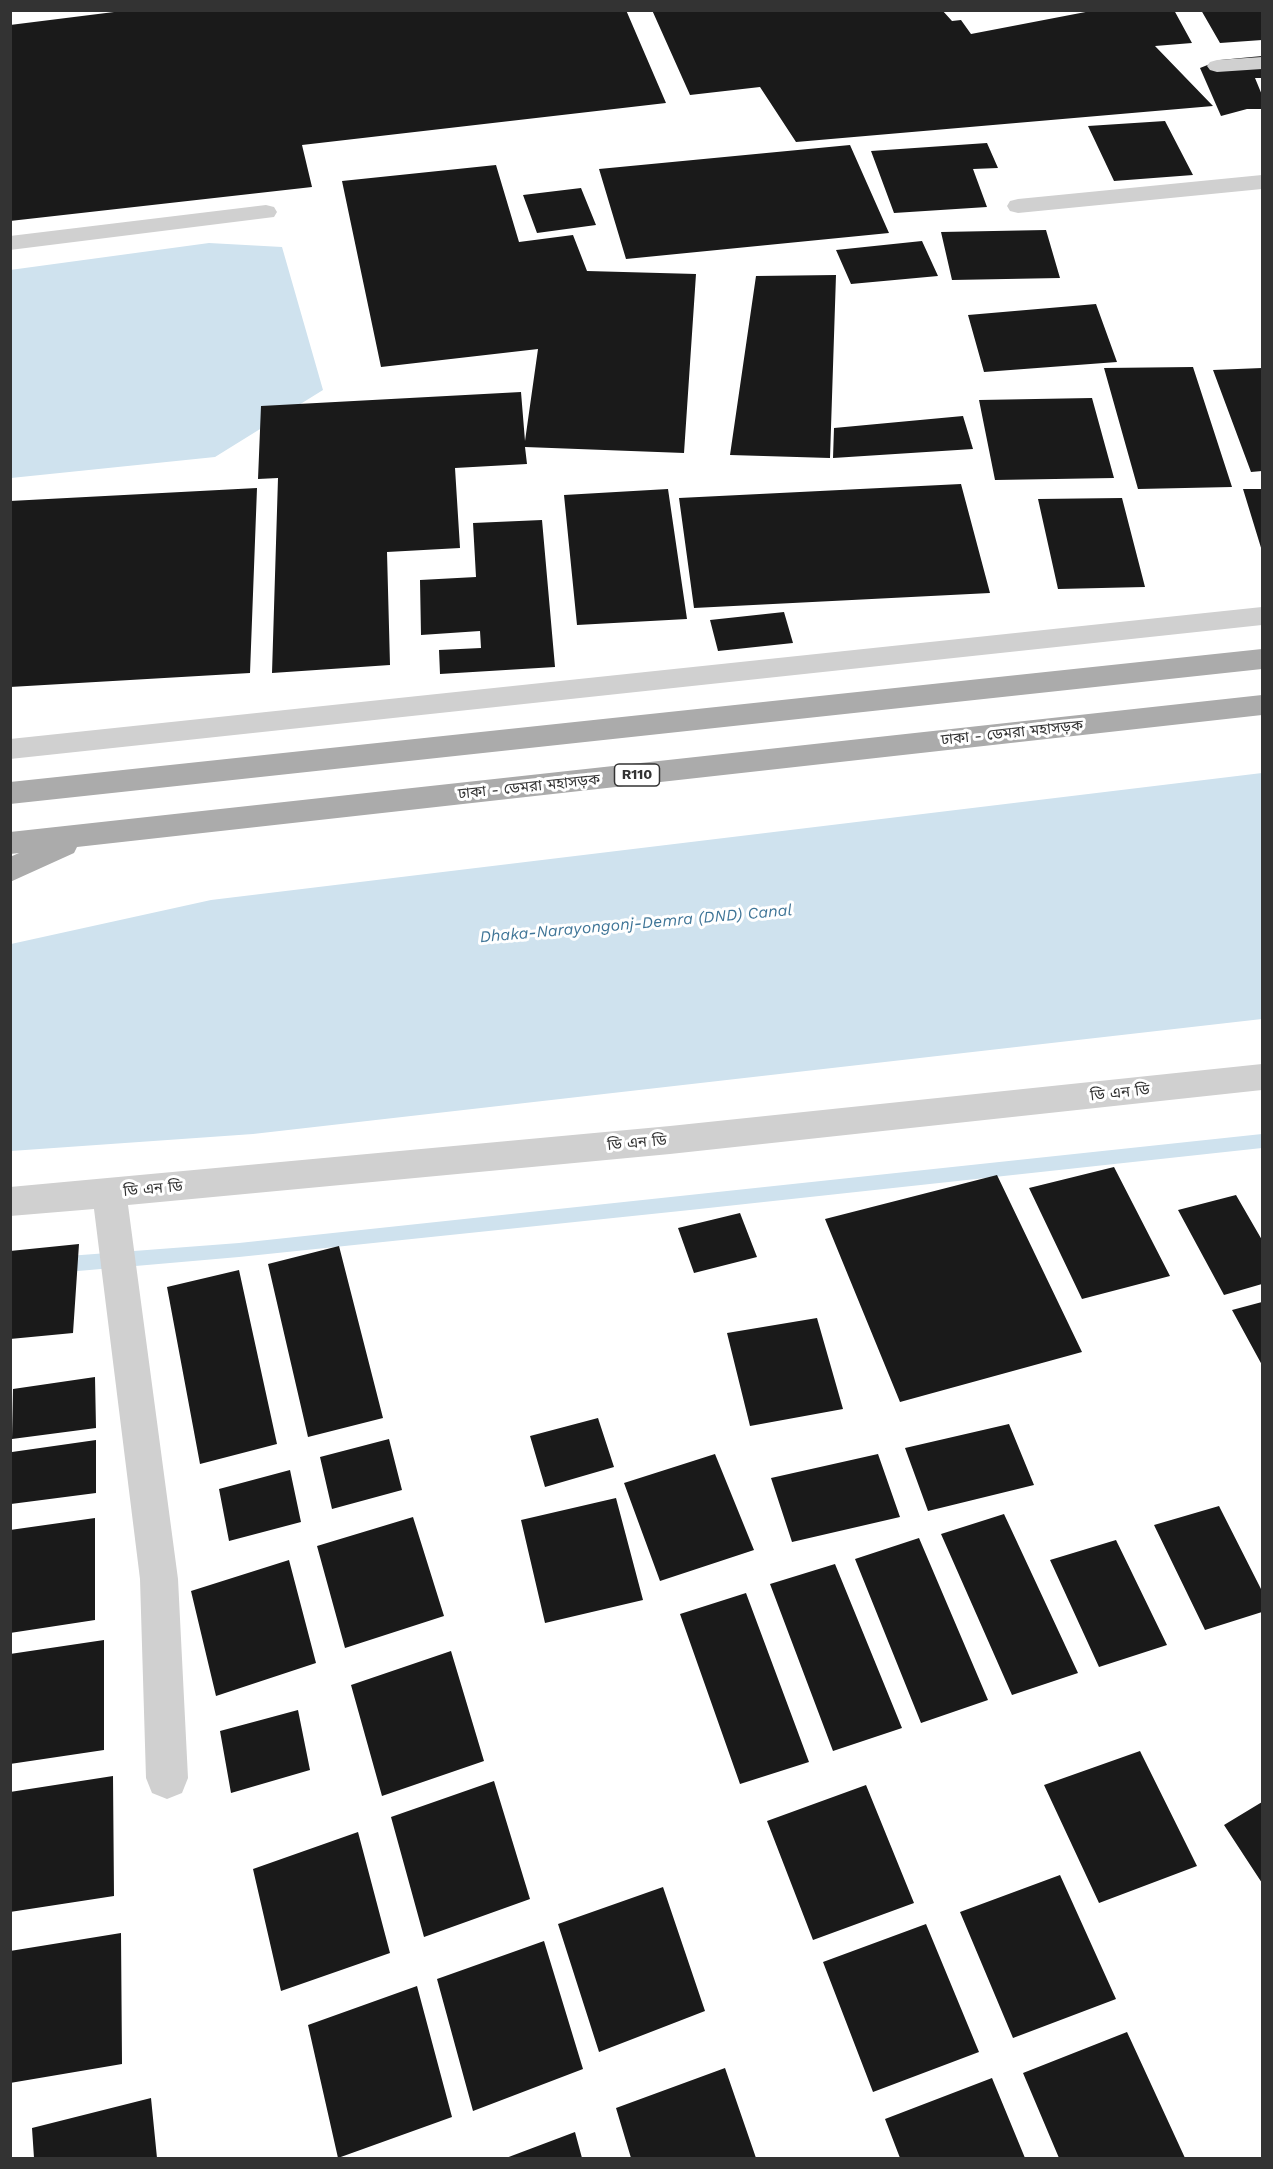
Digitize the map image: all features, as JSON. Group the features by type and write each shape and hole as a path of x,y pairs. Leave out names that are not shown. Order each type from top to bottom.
{"main road":[{"path":"10,793 1263,659"},
{"name":"ঢাকা - ডেমরা মহাসড়ক","path":"10,843 1263,705"},
{"path":"10,871 78,837"}],"street":[{"path":"1217,66 1263,63"},
{"path":"1018,206 1263,182"},
{"path":"10,243 266,212"},
{"path":"10,749 1263,616"},
{"name":"ডি এন ডি","path":"10,1202 670,1140 1263,1077"},
{"path":"109,1193 159,1579 167,1778"}],"water":[{"path":"209,243 282,247 323,390 215,457 11,478 10,270"},
{"name":"Dhaka-Narayongonj-Demra (DND) Canal","path":"1262,773 1262,1019 253,1134 11,1151 11,944 211,900"}],"building":[{"path":"130,10 626,10 666,103 302,145 312,187 10,221 10,25"},
{"path":"652,10 942,10 952,21 961,20 971,34 1096,10 1174,10 1192,43 1155,46 1213,106 796,142 760,87 690,95"},
{"path":"1201,10 1262,10 1262,40 1220,43"},
{"path":"1262,56 1262,78 1255,78 1262,95 1262,109 1247,109 1221,116 1200,68 1220,60"},
{"path":"1165,121 1193,175 1114,181 1088,126"},
{"path":"987,143 998,168 973,169 987,207 894,213 871,151"},
{"path":"850,145 889,233 626,259 599,169"},
{"path":"496,165 519,242 573,235 587,271 696,274 684,453 525,447 527,464 455,468 460,548 387,552 390,665 272,673 278,478 258,479 261,406 521,392 525,441 538,349 381,367 342,181"},
{"path":"581,188 596,225 537,233 523,195"},
{"path":"1046,230 1060,278 952,280 941,232"},
{"path":"922,241 938,276 851,284 836,250"},
{"path":"836,275 830,458 730,455 756,276"},
{"path":"1096,304 1117,362 984,372 968,315"},
{"path":"1193,367 1232,487 1138,489 1104,368"},
{"path":"1262,368 1262,471 1251,472 1213,370"},
{"path":"1092,398 1114,478 995,480 979,400"},
{"path":"963,416 973,449 833,458 834,428"},
{"path":"961,484 990,593 694,608 679,498"},
{"path":"257,488 250,673 10,687 10,501"},
{"path":"668,489 687,619 577,625 564,495"},
{"path":"1243,489 1262,489 1262,551"},
{"path":"1122,498 1145,587 1058,589 1038,499"},
{"path":"542,520 555,667 440,674 439,650 481,648 480,631 421,635 420,580 476,577 473,523"},
{"path":"784,612 793,643 718,651 710,620"},
{"path":"1114,1167 1170,1276 1082,1299 1029,1188"},
{"path":"997,1175 1082,1352 900,1402 825,1219"},
{"path":"1236,1195 1262,1240 1262,1284 1224,1295 1178,1210"},
{"path":"740,1213 757,1257 694,1273 678,1228"},
{"path":"79,1244 73,1333 10,1339 10,1251"},
{"path":"339,1246 383,1418 308,1437 268,1264"},
{"path":"239,1270 277,1444 200,1464 167,1287"},
{"path":"1262,1302 1262,1365 1232,1310"},
{"path":"817,1318 843,1409 750,1426 727,1333"},
{"path":"95,1377 96,1428 12,1439 13,1389"},
{"path":"598,1418 614,1467 545,1487 530,1436"},
{"path":"1009,1424 1034,1485 928,1511 905,1448"},
{"path":"389,1439 402,1490 332,1509 320,1457"},
{"path":"96,1440 96,1493 11,1504 12,1452"},
{"path":"715,1454 754,1550 660,1581 624,1483"},
{"path":"878,1454 900,1517 792,1542 771,1478"},
{"path":"290,1470 301,1522 229,1541 219,1489"},
{"path":"616,1498 643,1600 545,1623 521,1520"},
{"path":"1219,1506 1262,1591 1262,1612 1205,1630 1154,1525"},
{"path":"1004,1514 1078,1673 1012,1695 941,1534"},
{"path":"413,1517 444,1616 345,1648 317,1546"},
{"path":"95,1518 95,1620 10,1633 10,1530"},
{"path":"919,1538 988,1700 921,1723 855,1559"},
{"path":"1116,1540 1167,1645 1099,1667 1050,1560"},
{"path":"289,1560 316,1663 216,1696 191,1591"},
{"path":"835,1564 902,1728 833,1751 770,1584"},
{"path":"746,1593 809,1762 740,1784 680,1614"},
{"path":"104,1640 104,1750 10,1764 10,1654"},
{"path":"451,1651 484,1761 382,1796 351,1685"},
{"path":"298,1710 310,1770 231,1793 220,1731"},
{"path":"1140,1751 1197,1866 1099,1903 1044,1785"},
{"path":"113,1776 114,1896 10,1912 10,1792"},
{"path":"494,1781 530,1899 424,1937 391,1817"},
{"path":"866,1785 914,1903 813,1940 767,1821"},
{"path":"1262,1802 1262,1883 1224,1825"},
{"path":"358,1832 390,1953 281,1991 253,1869"},
{"path":"1060,1875 1116,1999 1013,2038 960,1912"},
{"path":"663,1887 705,2011 599,2052 558,1924"},
{"path":"926,1924 979,2052 873,2092 823,1962"},
{"path":"121,1933 122,2064 10,2083 10,1951"},
{"path":"544,1941 583,2069 473,2111 437,1979"},
{"path":"417,1986 452,2117 338,2158 308,2025"},
{"path":"1127,2032 1185,2158 1059,2158 1023,2073"},
{"path":"725,2068 756,2158 631,2158 616,2108"},
{"path":"992,2078 1025,2158 900,2158 885,2119"},
{"path":"151,2098 157,2158 34,2158 32,2128"},
{"path":"575,2132 582,2158 506,2158"}],"waterway":[{"path":"55,1265 239,1250 1262,1141"}]}
